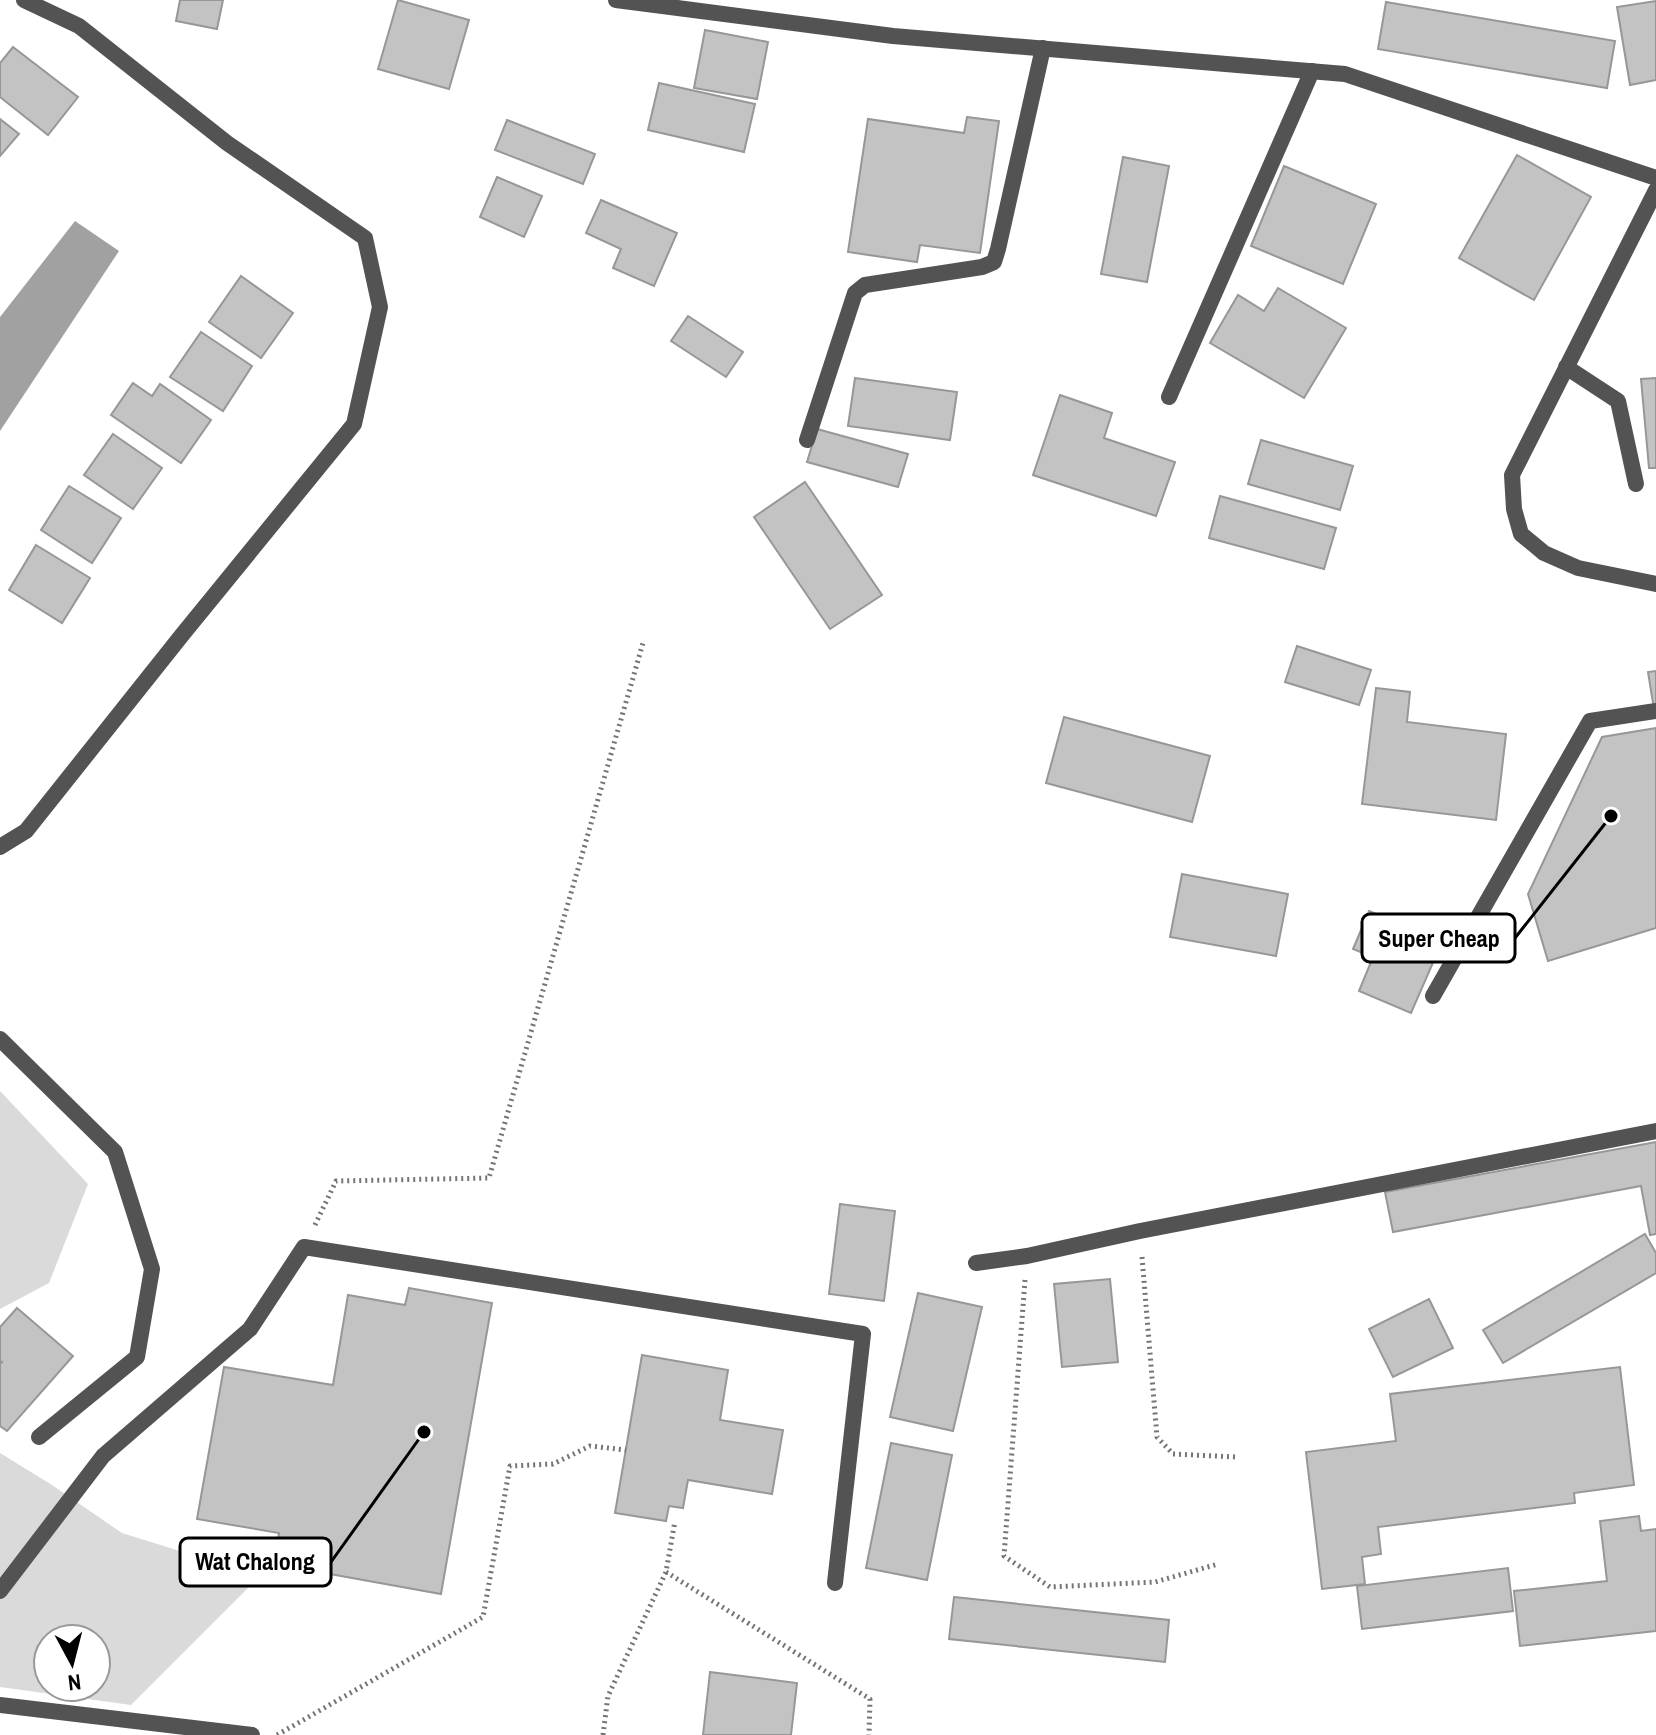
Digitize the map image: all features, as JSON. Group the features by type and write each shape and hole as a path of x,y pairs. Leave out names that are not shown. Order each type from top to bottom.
{"street":[{"path":"0,847 26,831 354,424 380,307 365,238 227,143 79,26 24,0"},
{"path":"616,0 893,36 1345,74 1656,178"},
{"path":"807,440 855,293 865,285 982,267 994,262 1043,48"},
{"path":"1169,397 1312,71"},
{"path":"1656,190 1512,475 1514,509 1521,534 1544,553 1578,568 1656,584"},
{"path":"1566,367 1618,401 1636,484"},
{"path":"1433,996 1590,721 1656,711"},
{"path":"0,1039 115,1152 152,1269 137,1357 39,1437"},
{"path":"976,1263 1027,1256 1140,1231 1656,1131"},
{"path":"0,1591 103,1456 250,1329 304,1247 863,1334 835,1583"},
{"path":"0,1705 252,1735"}],"path":[{"path":"304,1247 336,1181 489,1178 643,643"},
{"path":"1140,1231 1157,1437 1173,1454 1236,1457"},
{"path":"1027,1256 1004,1556 1050,1587 1155,1582 1218,1564"},
{"path":"276,1735 483,1617 510,1466 553,1464 590,1446 626,1450"},
{"path":"603,1735 608,1696 666,1572 675,1521"},
{"path":"666,1572 870,1699 869,1735"}],"shaded area":[{"path":"75,221 119,251 0,431 0,317"},
{"path":"0,1091 88,1184 49,1283 0,1309"},
{"path":"0,1453 122,1533 260,1576 131,1705 112,1702 112,1623 32,1623 32,1691 0,1687"}],"building":[{"path":"180,0 223,0 217,29 176,21"},
{"path":"398,0 469,20 449,89 378,69"},
{"path":"1656,1 1656,80 1630,85 1617,7"},
{"path":"1386,2 1615,41 1607,88 1378,49"},
{"path":"705,30 768,42 757,99 694,88"},
{"path":"13,47 78,97 48,135 0,97 0,63"},
{"path":"659,83 755,104 744,152 648,130"},
{"path":"967,117 999,121 980,253 920,245 917,262 848,252 868,119 964,133"},
{"path":"0,119 19,134 0,156"},
{"path":"507,120 595,154 583,184 495,150"},
{"path":"1517,155 1591,197 1534,300 1459,258"},
{"path":"1123,157 1169,166 1147,282 1101,274"},
{"path":"1284,166 1376,204 1343,284 1251,246"},
{"path":"497,177 542,196 524,237 480,217"},
{"path":"601,200 677,233 654,286 613,268 621,249 586,233"},
{"path":"241,276 293,313 261,358 209,322"},
{"path":"1278,288 1346,328 1304,398 1210,343 1238,295 1264,311"},
{"path":"688,316 743,352 726,377 671,341"},
{"path":"201,332 252,366 223,411 170,377"},
{"path":"855,378 957,392 950,440 848,426"},
{"path":"1656,378 1656,468 1649,468 1641,379"},
{"path":"133,383 152,396 160,384 211,420 181,463 111,415"},
{"path":"1060,395 1112,413 1104,438 1175,462 1156,516 1033,475"},
{"path":"817,429 908,454 898,487 807,462"},
{"path":"113,434 162,468 133,509 84,475"},
{"path":"1261,440 1353,466 1340,510 1248,484"},
{"path":"805,482 882,595 830,629 754,517"},
{"path":"69,486 121,518 92,563 41,530"},
{"path":"1220,496 1336,528 1324,569 1209,538"},
{"path":"36,545 90,578 62,623 9,590"},
{"path":"1297,646 1371,670 1359,705 1285,682"},
{"path":"1656,671 1656,709 1654,709 1648,672"},
{"path":"1376,688 1410,692 1407,722 1506,734 1496,820 1362,804"},
{"path":"1064,717 1210,756 1192,822 1046,783"},
{"path":"1656,728 1656,928 1548,961 1528,894 1602,737"},
{"path":"1182,874 1288,894 1276,956 1170,937"},
{"path":"1369,911 1442,942 1411,1013 1359,991 1373,957 1353,949"},
{"path":"1656,1142 1656,1234 1650,1235 1641,1186 1393,1232 1385,1192"},
{"path":"840,1204 895,1211 884,1301 829,1294"},
{"path":"1645,1234 1656,1253 1656,1273 1503,1363 1483,1330"},
{"path":"1110,1279 1118,1362 1062,1367 1054,1284"},
{"path":"409,1288 492,1303 441,1594 274,1564 279,1533 197,1519 224,1367 333,1385 348,1295 405,1305"},
{"path":"918,1293 982,1307 953,1431 890,1417"},
{"path":"1429,1299 1453,1348 1393,1377 1369,1329"},
{"path":"17,1308 73,1356 7,1431 0,1426 0,1327"},
{"path":"642,1355 728,1370 720,1420 783,1430 772,1494 688,1480 683,1508 669,1506 666,1521 615,1513"},
{"path":"1620,1367 1634,1485 1574,1493 1575,1503 1378,1527 1381,1554 1362,1557 1365,1584 1322,1589 1306,1452 1396,1441 1390,1394"},
{"path":"891,1443 952,1455 927,1580 866,1568"},
{"path":"1639,1516 1641,1531 1656,1529 1656,1631 1520,1646 1514,1591 1607,1581 1600,1521"},
{"path":"1508,1568 1513,1611 1362,1629 1357,1586"},
{"path":"954,1597 1169,1620 1165,1662 949,1639"},
{"path":"710,1672 797,1683 791,1735 703,1735"}],"place":[{"name":"Super Cheap","path":"1611,816"},
{"name":"Wat Chalong","path":"424,1432"}]}
